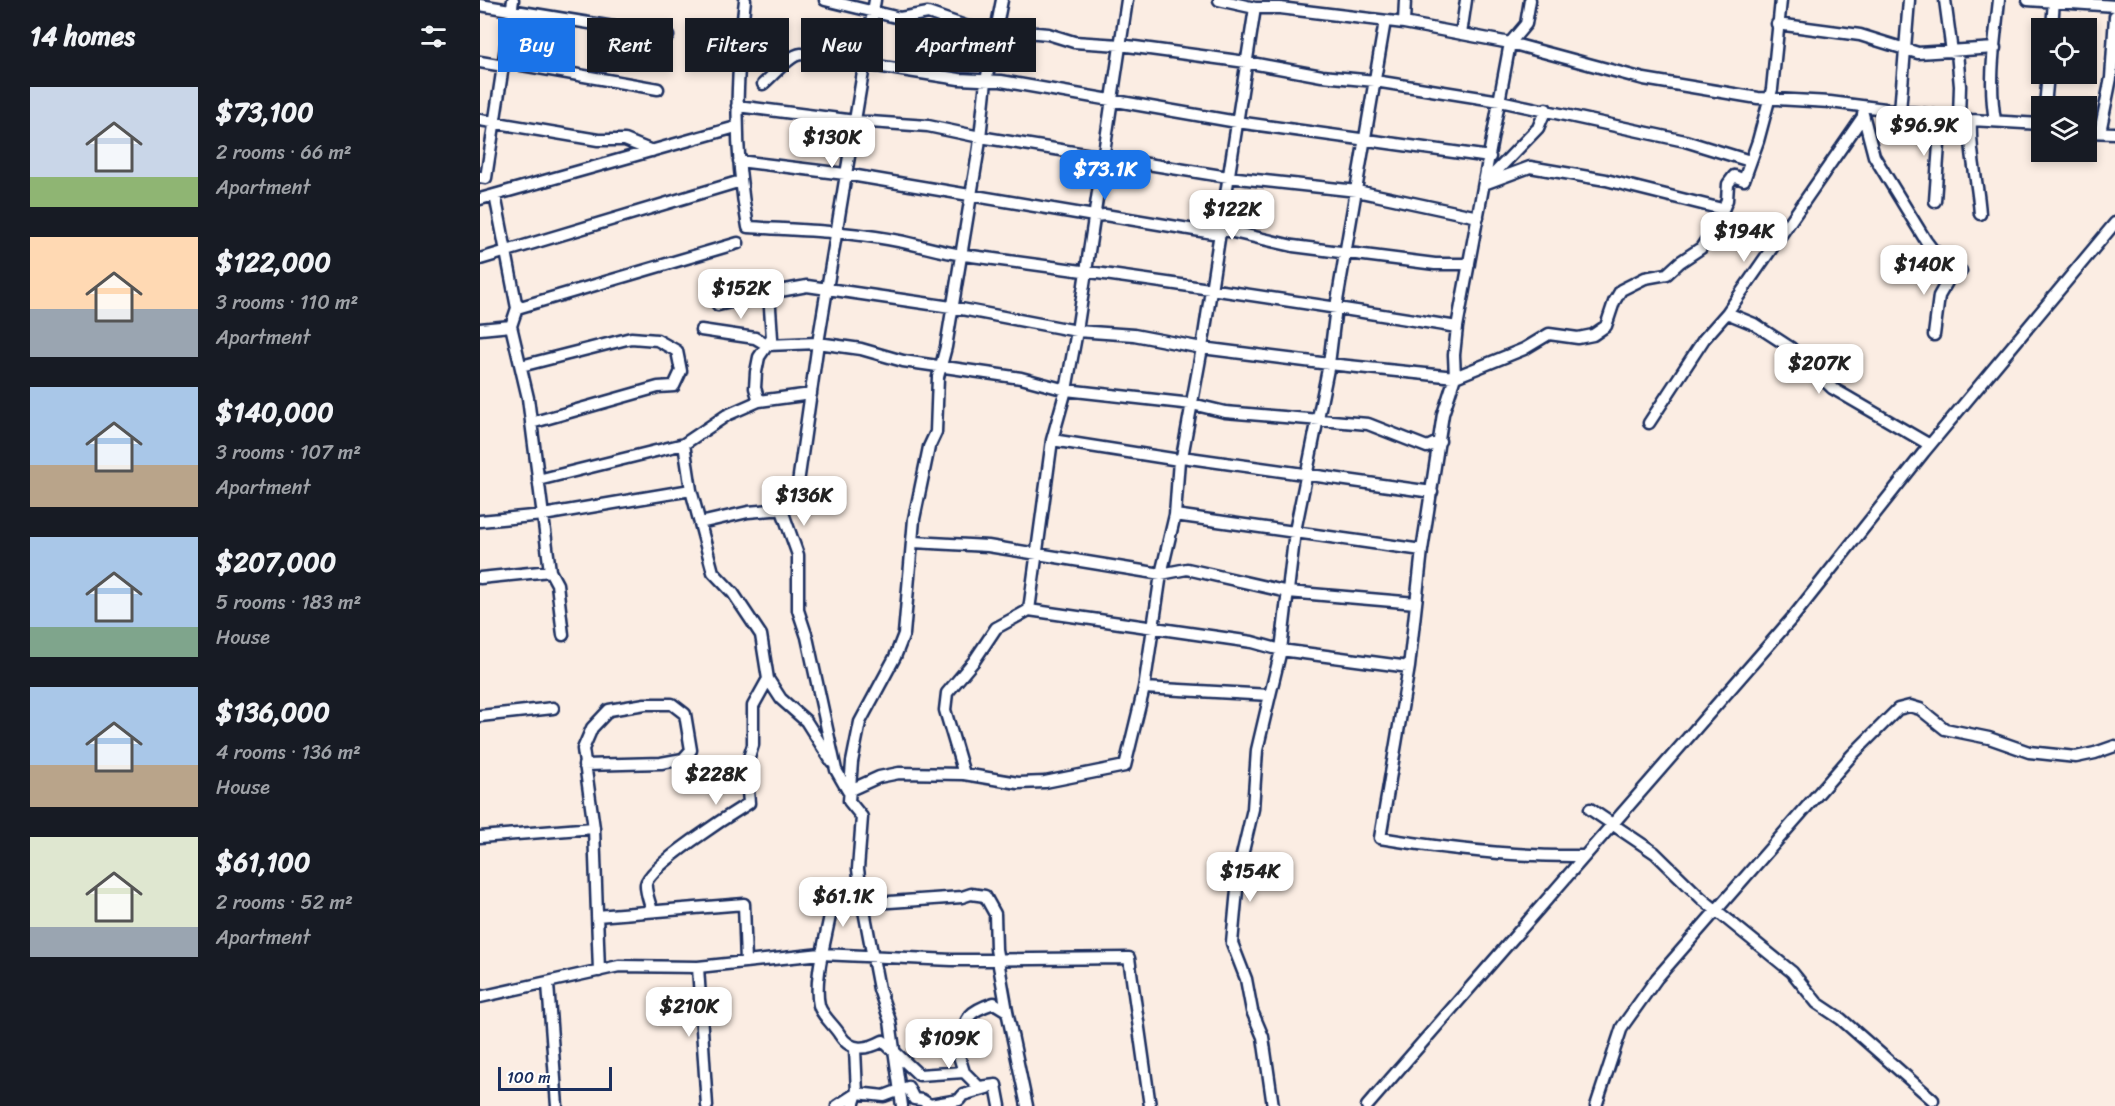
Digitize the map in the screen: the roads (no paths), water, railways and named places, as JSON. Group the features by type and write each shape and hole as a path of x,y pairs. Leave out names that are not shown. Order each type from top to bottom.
{"street":[{"path":"746,0 738,65 736,127 738,160 748,227 836,232 890,239 960,255 1086,270 1457,327"},
{"path":"825,0 874,5 900,18 928,14 940,18"},
{"path":"998,18 1002,0"},
{"path":"1029,610 1052,440 1066,390 1077,331 1105,158 1127,0"},
{"path":"1219,0 1255,8 1280,4 1404,23 1510,43 1644,79 1769,99 1830,102 1863,113 1900,111 1971,120 2031,123"},
{"path":"1404,23 1406,0"},
{"path":"1461,34 1466,0"},
{"path":"1530,0 1526,24 1510,43 1468,264 1457,327 1454,355 1455,377 1446,403 1422,550 1408,667 1380,838 1435,847 1505,854 1583,856"},
{"path":"717,305 807,286 951,307 1077,331 1134,335 1202,348 1455,377 1524,349 1549,333 1585,338 1600,332 1606,326 1614,302 1621,290 1645,278 1667,274 1701,248 1713,232 1728,184 1734,176 1744,180 1758,141 1769,99 1781,0"},
{"path":"1900,111 1909,0"},
{"path":"1945,0 1960,86 1959,118"},
{"path":"1995,120 1992,104 1999,0"},
{"path":"2028,0 2115,6"},
{"path":"2053,18 2054,1"},
{"path":"480,5 513,5 587,20"},
{"path":"848,791 879,777 899,773 964,774 1000,782 1027,783 1125,766 1144,688 1161,574 1175,515 1180,458 1202,348 1255,8"},
{"path":"2115,16 2111,78 2100,132 2115,133"},
{"path":"1273,1106 1263,1037 1252,1011 1246,979 1232,943 1239,868 1253,809 1257,750 1281,650 1295,531 1329,364 1336,307 1385,21"},
{"path":"1777,24 1860,35 1918,53 1995,48"},
{"path":"1036,33 1074,42 1120,45 1246,62 1322,76 1375,81 1546,109 1684,141 1750,161"},
{"path":"763,84 795,54 801,55"},
{"path":"480,62 498,63"},
{"path":"883,68 1001,81 1237,122 1366,138 1490,157"},
{"path":"480,177 486,178 503,72"},
{"path":"554,72 658,89"},
{"path":"836,770 807,637 798,610 798,555 783,518 784,509 798,483 845,174 864,72"},
{"path":"848,791 860,722 895,657 904,634 914,519 928,447 936,432 941,365 980,137 989,72"},
{"path":"737,106 855,121 928,126 980,137 1228,177 1357,191 1478,217"},
{"path":"1484,184 1538,128 1546,109"},
{"path":"1863,113 1874,156 1926,241 1961,271"},
{"path":"1649,423 1704,339 1727,313 1863,113"},
{"path":"1935,201 1941,116"},
{"path":"480,120 598,140 625,140 652,151"},
{"path":"1971,120 1969,144 1976,174 1980,214"},
{"path":"480,199 736,127"},
{"path":"738,160 845,174 1094,216 1105,215 1213,233 1220,229 1293,246 1435,264 1468,264"},
{"path":"1484,184 1530,167 1606,180 1722,209"},
{"path":"480,259 741,181"},
{"path":"495,195 517,308 512,326 531,423 550,571 557,584 563,635"},
{"path":"1367,1106 1794,616 1930,445 2115,223"},
{"path":"517,308 738,243"},
{"path":"1934,335 1939,296 1947,282 1947,261"},
{"path":"759,400 755,388 756,372 759,357 767,345 772,330 769,293"},
{"path":"1727,313 1754,324 1791,348 1833,388 1930,445"},
{"path":"480,329 512,326"},
{"path":"701,330 755,338 767,345 818,343 861,350 903,362 941,365 1021,378 1066,390 1192,404 1224,412 1368,424 1427,447 1440,441"},
{"path":"521,366 632,338 657,340 677,351 681,371 674,386 658,387 531,423"},
{"path":"538,480 684,444 727,415 759,400 811,394"},
{"path":"1052,440 1432,492"},
{"path":"684,444 691,490 713,572 734,593 761,635 768,679 781,699 806,721 848,791 852,806 862,817 858,869 862,900 895,1052 902,1106"},
{"path":"480,521 543,515 691,490"},
{"path":"700,522 748,512 784,509"},
{"path":"1175,515 1422,550"},
{"path":"913,542 988,546 1138,568 1161,574 1186,569 1288,592 1416,603"},
{"path":"480,578 550,571"},
{"path":"964,774 945,710 947,693 964,669 974,661 996,628 1029,610 1252,642 1281,650 1408,667"},
{"path":"652,911 646,884 652,871 749,802 746,767 753,745 753,706 768,679"},
{"path":"1144,688 1270,694"},
{"path":"585,765 660,763 683,759 691,750 685,714 672,704 645,704 609,710 592,728 583,749 585,765 594,828 599,971"},
{"path":"1596,1106 1622,1027 1657,978 1852,755 1898,709 1910,706 1920,709 1945,729 1989,738 2029,752 2076,756 2095,753 2115,746"},
{"path":"480,716 553,708"},
{"path":"1590,809 1655,854 1717,912 1792,972 1817,1004 1840,1019 1934,1100"},
{"path":"480,837 594,828"},
{"path":"964,1072 919,1075 883,1041 872,1047 855,1048 846,1045 819,1006 821,954 832,904 862,900 875,903 962,897 971,894 985,896 994,914 998,960 1027,1106"},
{"path":"597,916 744,904 746,962"},
{"path":"480,998 618,966 698,967 821,954 874,958 998,960 1129,958 1150,1106"},
{"path":"698,967 707,1106"},
{"path":"548,984 557,1106"},
{"path":"996,1085 979,1088 964,1072 959,1056 964,1045 962,1034 967,1017 974,1011 994,1004 1007,1011"},
{"path":"853,1106 857,1094 855,1048"},
{"path":"837,1106 857,1094 884,1096 908,1088 914,1099 922,1100 930,1105 959,1100 963,1095 996,1085"},
{"path":"996,1085 1000,1106"}]}
